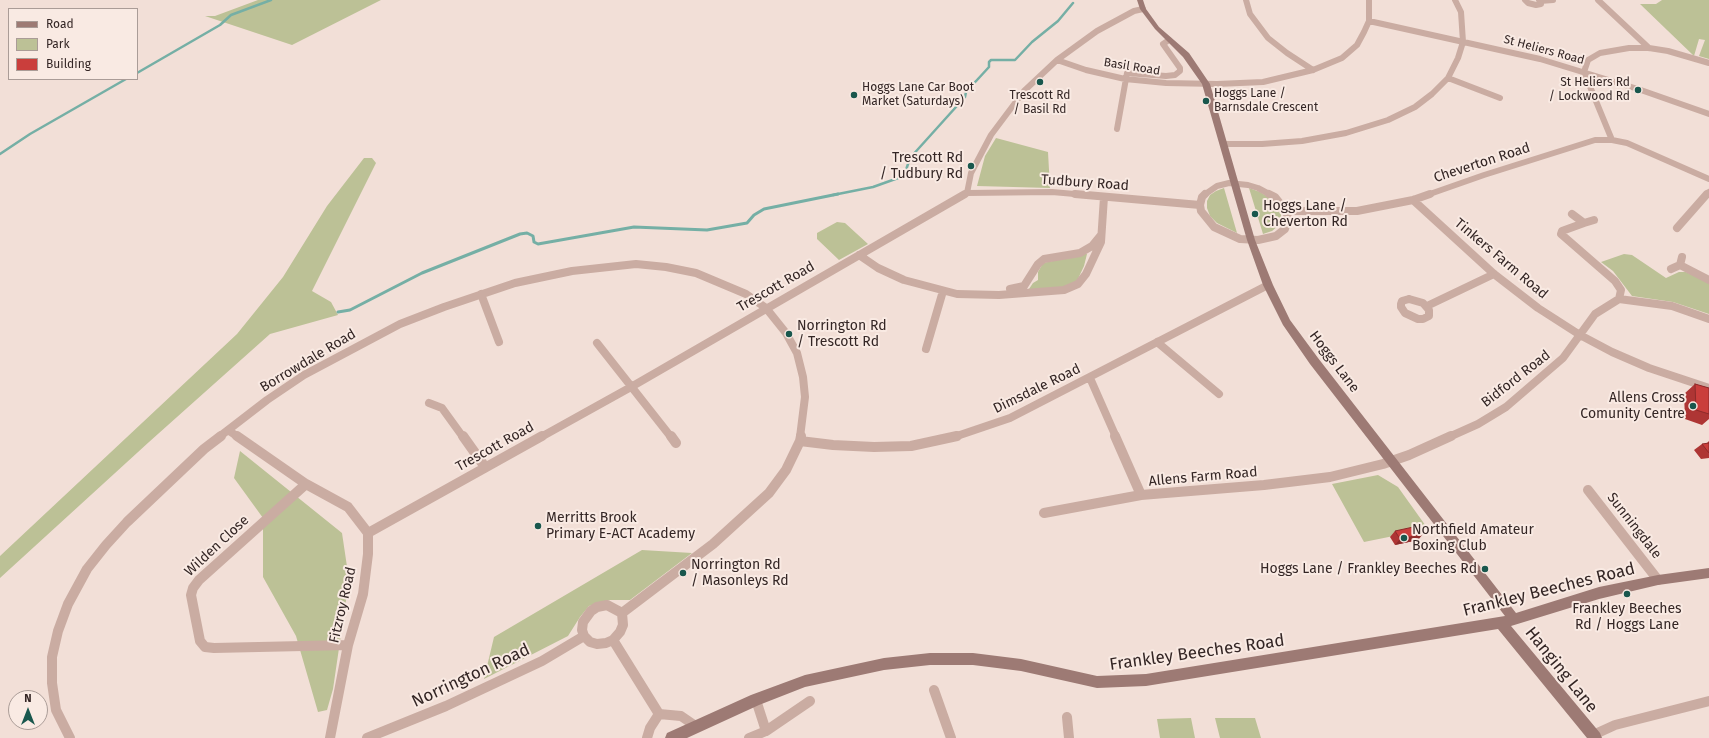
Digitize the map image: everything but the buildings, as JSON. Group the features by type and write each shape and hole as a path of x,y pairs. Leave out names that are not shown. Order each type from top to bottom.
{"street":[{"name":"Hoggs Lane","path":"1140,0 1143,9 1157,28 1186,55 1206,84 1251,240 1268,285 1286,322 1314,361 1495,593 1507,620"},
{"path":"1246,0 1250,14 1268,38 1287,53 1313,70"},
{"path":"1369,0 1369,21"},
{"path":"1223,144 1262,144 1302,141 1346,133 1388,120 1415,107 1432,94 1448,78 1458,58 1463,42 1460,12 1456,0"},
{"path":"1525,0 1528,3 1536,5 1541,4 1540,1 1552,0"},
{"path":"1598,0 1649,48"},
{"path":"967,193 971,173 992,135 1024,91 1057,60 1097,31 1134,11 1143,9"},
{"name":"Basil Road","path":"1057,60 1086,70 1125,79 1166,83 1206,84 1263,82 1313,70 1342,58 1357,45 1369,21"},
{"name":"St Heliers Road","path":"1369,21 1540,59 1653,94 1709,114"},
{"path":"1117,129 1126,73 1166,76 1175,75 1180,71 1180,68 1163,44 1170,40"},
{"path":"1612,140 1584,72 1588,60 1600,53 1613,50 1649,48 1668,51 1709,63"},
{"path":"1448,78 1500,98"},
{"name":"Cheverton Road","path":"1286,211 1356,211 1413,200 1484,175 1596,140 1612,140 1627,143 1709,179"},
{"path":"1235,183 1248,185 1267,192 1281,203 1286,211 1288,218 1287,224 1281,233 1270,238 1251,240 1230,235 1214,227 1205,217 1200,205 1202,197 1208,191 1217,186 1235,183"},
{"name":"Tudbury Road","path":"967,193 1052,192 1200,205"},
{"path":"1677,228 1709,192"},
{"name":"Trescott Road","path":"368,534 631,386 967,193"},
{"path":"859,255 878,268 904,280 957,294 999,295 1064,290 1078,284 1086,274 1101,242 1104,197"},
{"name":"Tinkers Farm Road","path":"1413,200 1494,274 1538,308 1580,335 1612,352 1649,368 1709,388"},
{"path":"1572,214 1584,223"},
{"path":"1594,220 1562,231 1561,234 1564,240 1615,281 1621,290 1619,299 1672,306 1709,319"},
{"path":"994,294 1024,286 1038,264 1044,259 1080,253 1092,246 1101,235"},
{"path":"1680,265 1682,257"},
{"name":"Borrowdale Road","path":"70,738 56,710 52,683 52,656 58,631 68,604 87,569 127,522 204,449 267,400 304,375 368,340 436,310 481,294 543,276 608,266 636,264 666,266 696,273 746,294 766,308"},
{"path":"1671,269 1680,265"},
{"path":"1680,265 1709,280"},
{"path":"1427,306 1494,274"},
{"name":"Dimsdale Road","path":"800,441 833,445 874,447 910,446 948,439 1010,418 1268,285"},
{"path":"926,349 943,291"},
{"path":"481,294 499,342"},
{"name":"Bidford Road","path":"1392,461 1409,455 1478,424 1506,407 1529,389 1563,358 1595,314 1619,299"},
{"path":"622,613 713,544 769,493 786,470 800,441 805,397 803,377 797,353 786,333 766,308"},
{"path":"1157,342 1219,394"},
{"path":"597,343 676,443"},
{"name":"Allens Farm Road","path":"1090,378 1141,495 1264,485 1322,478 1392,461"},
{"path":"430,403 442,408 485,467"},
{"path":"228,430 306,484 348,507 368,534"},
{"name":"Wilden Close","path":"306,484 199,580 193,588 191,595 200,642 205,647 214,648 348,645"},
{"name":"Sunningdale","path":"1588,490 1658,580"},
{"path":"1044,513 1141,495"},
{"name":"Fitzroy Road","path":"330,738 348,645 363,594 368,554 368,534"},
{"name":"Frankley Beeches Road","path":"672,738 756,700 805,681 884,664 930,659 973,659 1021,665 1097,682 1127,682 1146,680 1203,672 1507,620 1599,593 1658,580 1709,572"},
{"path":"606,605 613,607 622,613 623,625 620,632 613,640 606,643 597,644 590,642 584,636 582,630 583,622 591,611 597,607 606,605"},
{"name":"Hanging Lane","path":"1507,620 1594,736"},
{"name":"Norrington Road","path":"367,738 446,706 542,661 584,636"},
{"path":"613,640 659,714"},
{"path":"934,690 951,738"},
{"path":"756,700 766,731"},
{"path":"749,738 766,731 810,701"},
{"path":"1594,736 1615,725 1709,701"},
{"path":"659,714 681,716 697,727"},
{"path":"647,738 650,728 659,714"},
{"path":"1067,717 1069,738"}],"green space":[{"path":"258,0 381,0 292,45 205,16 215,16"},
{"path":"1662,0 1709,0 1709,59 1699,56 1705,40 1699,39 1694,56 1640,4 1656,4"},
{"path":"996,138 1048,152 1050,188 977,186 985,156"},
{"path":"364,158 372,158 376,163 312,291 331,302 338,315 270,334 0,578 0,556 237,334 283,277 327,206"},
{"path":"1224,188 1237,233 1217,223 1210,216 1207,208 1207,201 1210,195"},
{"path":"1249,188 1270,198 1277,205 1281,213 1281,220 1278,226 1272,231 1263,234"},
{"path":"837,222 845,223 868,244 839,260 817,239 817,233"},
{"path":"1087,254 1084,266 1076,283 1062,289 1029,289 1033,283 1038,280 1038,272 1043,263"},
{"path":"1624,254 1632,255 1666,278 1679,272 1686,272 1709,282 1709,314 1673,302 1632,296 1613,271 1601,262"},
{"path":"240,451 342,533 349,580 333,689 327,710 318,712 296,636 263,577 263,518 234,478"},
{"path":"1378,475 1398,487 1428,529 1364,542 1332,484"},
{"path":"642,550 692,553 630,600 610,600 589,606 568,636 484,679 494,637"},
{"path":"1191,718 1195,738 1160,738 1157,719"},
{"path":"1215,718 1255,718 1261,738 1220,738"}],"waterway":[{"path":"138,72 220,25 231,15 271,0"},
{"path":"838,194 873,187 901,177 906,170 910,158 965,97 966,92 989,67 989,62 991,60 1015,60 1032,42 1058,21 1073,3"},
{"path":"0,154 30,134 124,80"},
{"path":"338,312 350,310 422,273 520,234 527,233 533,236 534,242 538,244 634,227 707,230 747,223 754,215 764,209 838,194"},
{"path":"833,195 838,194"}],"place":[{"name":"Trescott Rd / Basil Rd","path":"1040,82"},
{"name":"St Heliers Rd / Lockwood Rd","path":"1638,90"},
{"name":"Hoggs Lane Car Boot Market (Saturdays)","path":"854,95"},
{"name":"Hoggs Lane / Barnsdale Crescent","path":"1206,101"},
{"name":"Trescott Rd / Tudbury Rd","path":"971,166"},
{"name":"Hoggs Lane / Cheverton Rd","path":"1255,214"},
{"name":"Norrington Rd / Trescott Rd","path":"789,334"},
{"name":"Allens Cross Comunity Centre","path":"1693,406"},
{"name":"Merritts Brook Primary E-ACT Academy","path":"538,526"},
{"name":"Northfield Amateur Boxing Club","path":"1404,538"},
{"name":"Hoggs Lane / Frankley Beeches Rd","path":"1485,569"},
{"name":"Norrington Rd / Masonleys Rd","path":"683,573"},
{"name":"Frankley Beeches Rd / Hoggs Lane","path":"1627,594"}]}
